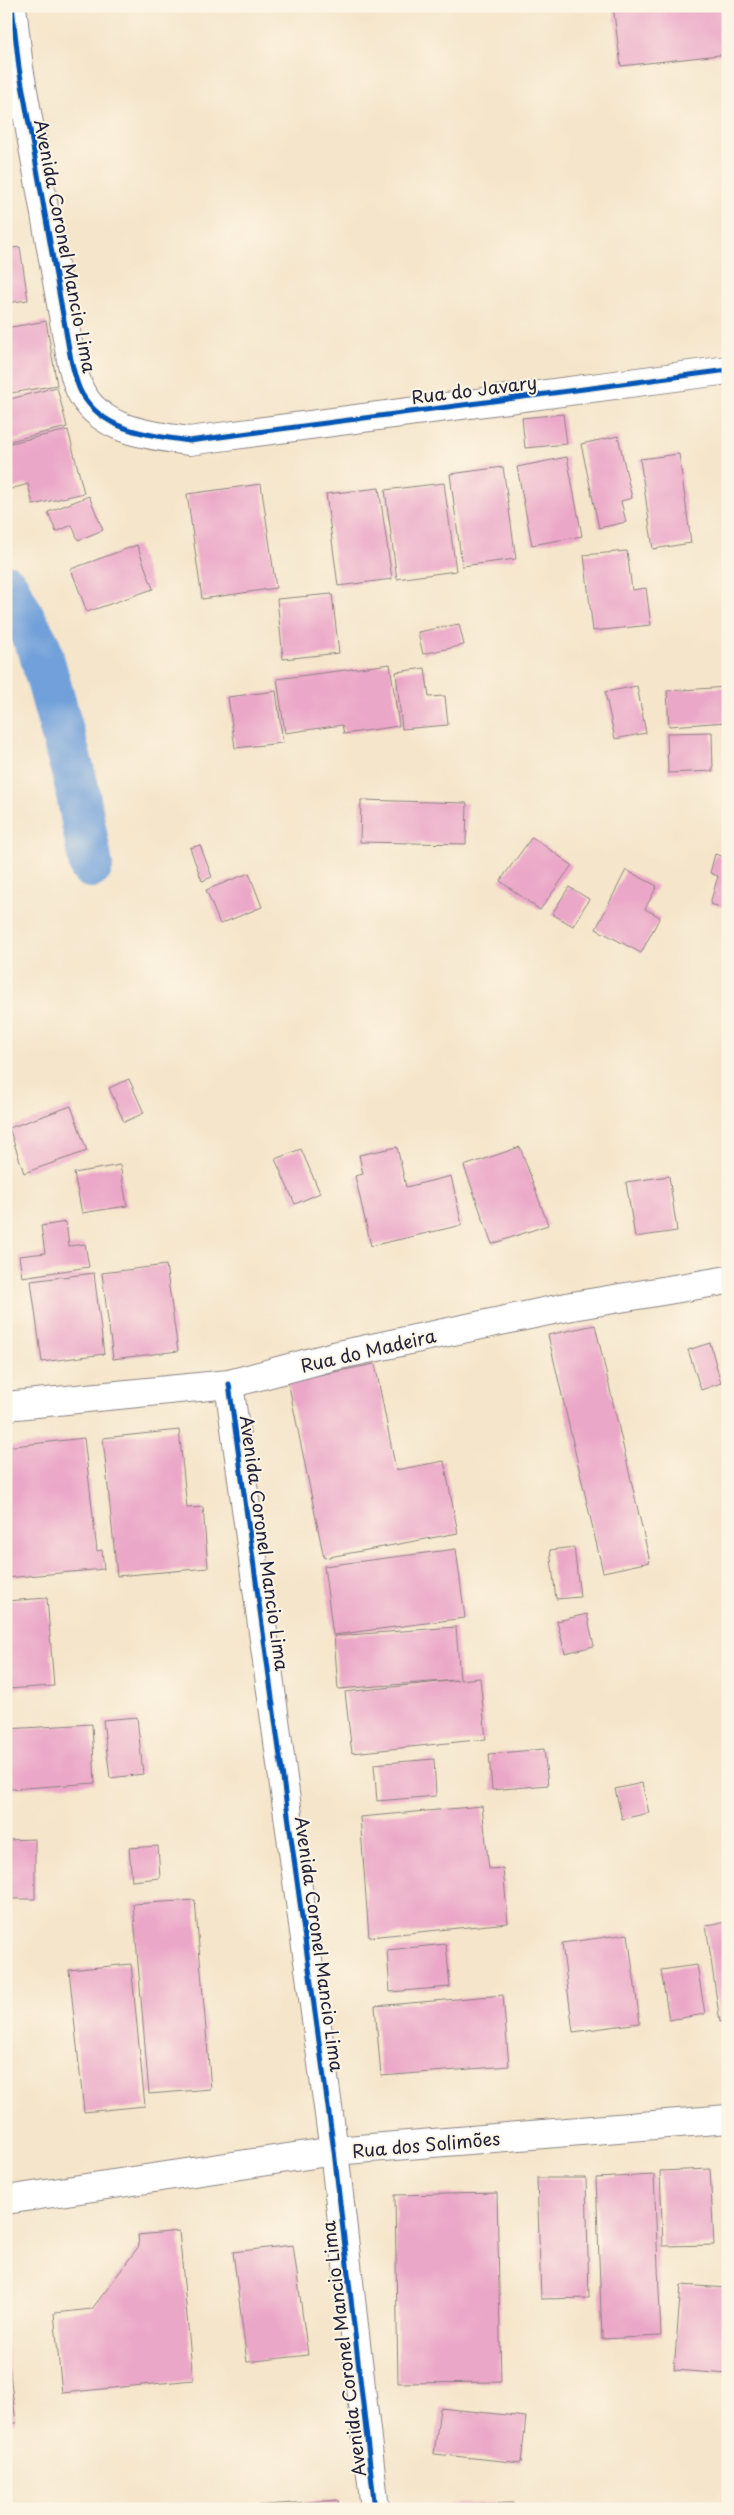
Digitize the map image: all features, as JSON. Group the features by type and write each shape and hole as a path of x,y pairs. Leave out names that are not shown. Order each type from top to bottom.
{"street":[{"name":"Avenida Coronel Mancio Lima","path":"12,6 19,68 70,360 82,394 102,417 127,430 189,441 224,435"},
{"name":"Rua do Javary","path":"224,435 728,370"},
{"name":"Rua do Madeira","path":"6,1406 229,1384 334,1356 572,1306 728,1280"},
{"name":"Avenida Coronel Mancio Lima","path":"229,1384 334,2151 375,2509"},
{"name":"Rua dos Solimões","path":"6,2200 334,2151 728,2119"}],"building":[{"path":"613,6 728,6 728,54 621,66"},
{"path":"20,247 28,300 6,303 6,249"},
{"path":"46,321 57,385 6,394 6,328"},
{"path":"57,387 67,427 6,442 6,400"},
{"path":"563,414 567,444 525,448 522,418"},
{"path":"68,430 84,493 33,505 28,484 7,490 6,444"},
{"path":"618,436 632,498 621,501 626,522 599,528 581,444"},
{"path":"679,454 691,543 653,549 640,459"},
{"path":"567,457 582,536 532,545 517,467"},
{"path":"503,467 516,559 462,566 450,474"},
{"path":"444,483 456,571 397,579 385,490"},
{"path":"261,484 276,588 202,599 187,494"},
{"path":"379,488 392,579 338,586 326,494"},
{"path":"89,496 103,530 78,540 72,525 56,532 48,512"},
{"path":"137,545 153,589 87,612 71,569"},
{"path":"627,551 632,590 646,588 651,625 593,631 584,555"},
{"path":"332,594 339,653 283,659 277,599"},
{"path":"459,624 464,645 423,654 418,632"},
{"path":"390,664 399,726 344,734 342,725 285,733 277,679"},
{"path":"425,668 429,697 445,696 448,725 402,729 396,672"},
{"path":"637,686 646,733 615,739 605,692"},
{"path":"728,687 728,722 669,726 667,691"},
{"path":"276,691 283,743 235,748 228,697"},
{"path":"712,732 713,771 668,773 667,733"},
{"path":"361,800 467,803 466,844 360,842"},
{"path":"532,837 572,865 540,910 500,881"},
{"path":"200,845 212,877 202,881 190,848"},
{"path":"715,854 728,858 728,909 710,904 718,876 710,873"},
{"path":"626,870 657,886 645,909 660,917 641,953 596,929"},
{"path":"249,873 262,907 220,924 206,890"},
{"path":"569,887 589,899 573,926 552,914"},
{"path":"129,1079 144,1113 124,1122 109,1088"},
{"path":"71,1106 87,1151 24,1173 9,1128"},
{"path":"397,1147 406,1187 451,1176 462,1225 371,1246 355,1176 363,1174 359,1155"},
{"path":"520,1147 548,1225 492,1244 464,1166"},
{"path":"301,1149 320,1193 295,1204 275,1159"},
{"path":"120,1165 127,1206 82,1213 74,1173"},
{"path":"669,1176 677,1231 635,1237 626,1182"},
{"path":"66,1222 69,1246 85,1244 89,1267 22,1277 19,1256 45,1253 41,1226"},
{"path":"166,1265 178,1351 113,1359 102,1273"},
{"path":"94,1273 104,1354 42,1362 31,1281"},
{"path":"595,1325 650,1562 603,1572 548,1335"},
{"path":"710,1343 721,1383 701,1390 688,1350"},
{"path":"375,1364 396,1470 444,1461 458,1533 324,1558 288,1381"},
{"path":"179,1430 187,1508 203,1507 208,1568 117,1576 103,1438"},
{"path":"84,1438 97,1551 102,1550 104,1569 6,1578 6,1447"},
{"path":"574,1547 580,1597 556,1599 550,1550"},
{"path":"456,1549 465,1618 333,1635 324,1566"},
{"path":"47,1598 54,1686 6,1689 6,1601"},
{"path":"587,1614 594,1646 565,1653 557,1621"},
{"path":"456,1627 460,1680 480,1678 486,1739 352,1753 345,1692 458,1680 338,1689 334,1636"},
{"path":"137,1717 143,1774 110,1778 103,1720"},
{"path":"92,1724 95,1783 10,1789 6,1729"},
{"path":"544,1749 548,1785 492,1790 489,1754"},
{"path":"434,1759 436,1796 377,1801 374,1764"},
{"path":"642,1783 649,1813 622,1819 615,1789"},
{"path":"482,1806 489,1869 503,1868 508,1923 369,1937 360,1817"},
{"path":"35,1839 35,1899 6,1899 6,1840"},
{"path":"158,1846 160,1878 132,1881 129,1848"},
{"path":"195,1900 211,2089 149,2094 133,1904"},
{"path":"728,1922 728,2021 720,2022 706,1925"},
{"path":"628,1934 640,2023 573,2032 562,1943"},
{"path":"446,1944 450,1987 390,1992 387,1950"},
{"path":"131,1964 145,2106 84,2112 69,1970"},
{"path":"697,1965 705,2014 669,2020 661,1970"},
{"path":"503,1995 509,2066 381,2076 375,2006"},
{"path":"710,2169 714,2245 663,2246 660,2171"},
{"path":"654,2175 661,2336 602,2339 596,2178"},
{"path":"537,2178 586,2178 589,2298 541,2299"},
{"path":"497,2193 501,2382 398,2383 395,2195"},
{"path":"179,2231 193,2380 62,2393 54,2313 92,2309 139,2246 138,2235"},
{"path":"293,2245 308,2355 247,2362 233,2252"},
{"path":"681,2285 728,2288 728,2374 674,2370"},
{"path":"6,2340 16,2423 6,2424"},
{"path":"440,2408 526,2417 521,2463 434,2454"},
{"path":"338,2500 339,2509 238,2509 238,2507"},
{"path":"513,2503 513,2509 432,2509 432,2505"}],"waterway":[{"path":"6,586 39,647 76,783 91,866"}],"cycle path":[{"path":"12,6 19,68 71,360 82,394 91,407 115,424 144,434 189,441 728,370"},
{"path":"229,1384 334,2151 375,2509"}]}
